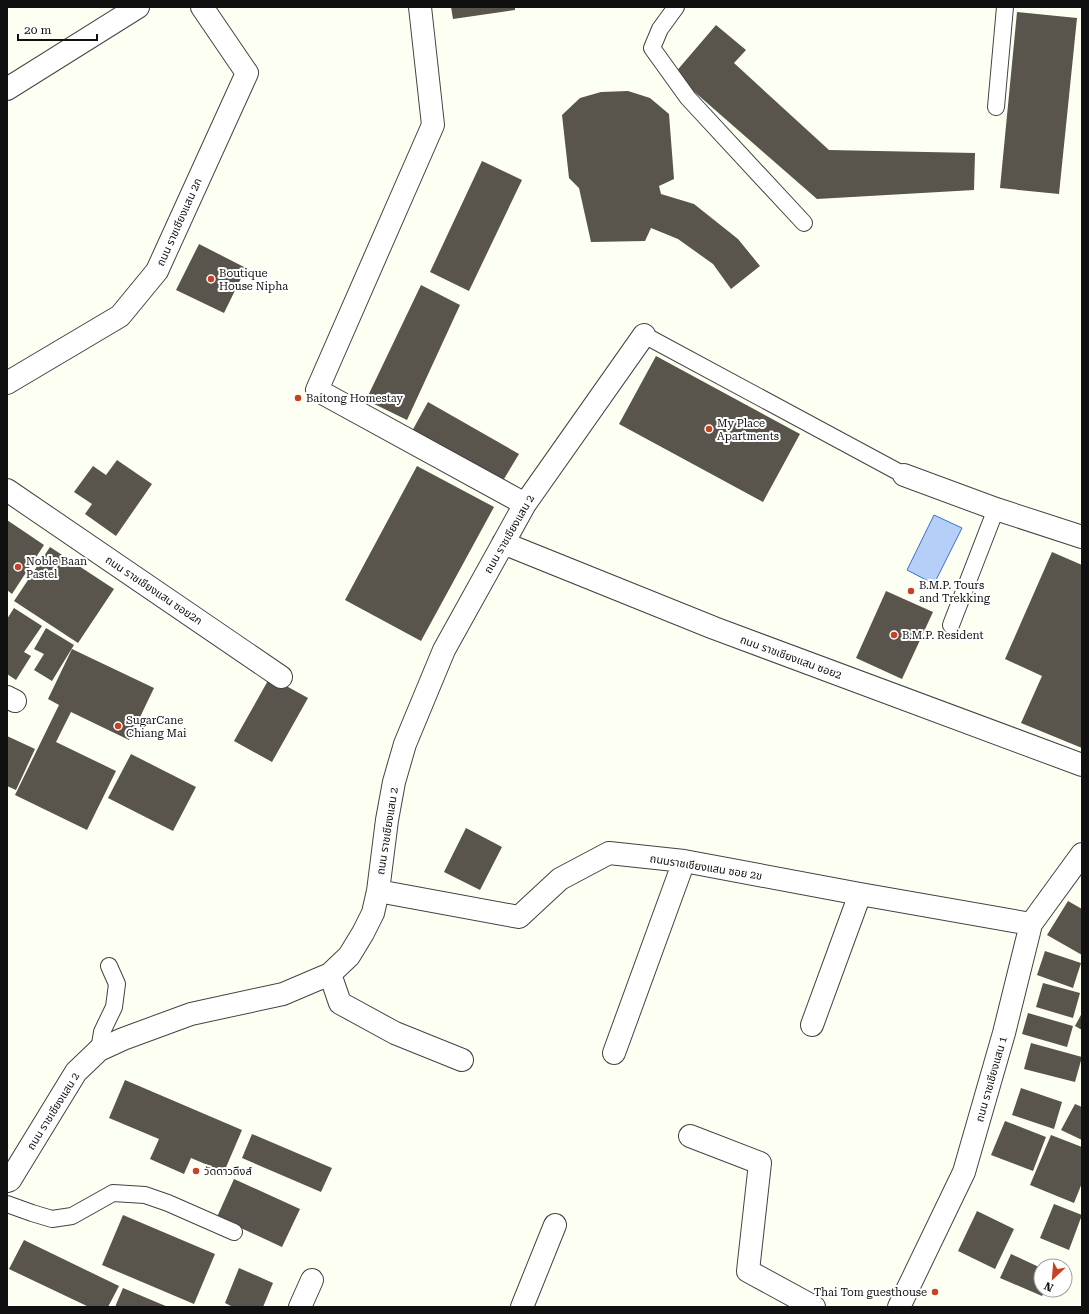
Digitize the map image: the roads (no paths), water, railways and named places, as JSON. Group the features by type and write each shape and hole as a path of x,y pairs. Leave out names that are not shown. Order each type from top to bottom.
{"street":[{"path":"7,89 138,7"},
{"name":"ถนน ราชเชียงแสน 2ก","path":"7,383 120,316 157,271 247,73 202,7"},
{"path":"420,7 433,125 317,390 525,504"},
{"name":"ถนน ราชเชียงแสน 2","path":"7,1181 10,1180 76,1072 99,1050 123,1039 191,1014 283,994 330,974 349,956 373,913 378,891 387,820 394,782 405,744 444,650 525,504 644,335"},
{"path":"904,475 996,509 1082,537"},
{"name":"ถนน ราชเชียงแสน ซอย2ก","path":"7,490 281,677"},
{"name":"ถนน ราชเชียงแสน ซอย2","path":"503,543 714,628 1082,765"},
{"name":"ถนนราชเชียงแสน ซอย 2ข","path":"378,891 519,917 560,879 609,852 684,861 1031,924"},
{"name":"ถนน ราชเชียงแสน 1","path":"899,1307 964,1172 1004,1033 1031,924 1082,854"},
{"path":"614,1053 684,861"},
{"path":"812,1025 860,894"},
{"path":"330,974 340,1002 395,1033 462,1060"},
{"path":"690,1136 760,1163 748,1271 814,1307"},
{"path":"522,1307 555,1225"},
{"path":"300,1307 312,1280"}],"lane":[{"path":"676,7 660,29 652,48 688,98 804,223"},
{"path":"996,107 1005,7"},
{"path":"644,335 904,475"},
{"path":"952,625 996,509"},
{"path":"99,1050 102,1032 114,1007 117,984 109,966"},
{"path":"7,1204 52,1219 72,1216 113,1193 145,1195 168,1203 234,1232"}],"water":[{"path":"934,515 962,528 934,584 907,570"}],"place":[{"name":"Boutique House Nipha","path":"211,279"},
{"name":"Baitong Homestay","path":"298,398"},
{"name":"My Place Apartments","path":"709,429"},
{"name":"Noble Baan Pastel","path":"18,567"},
{"name":"B.M.P. Tours and Trekking","path":"911,591"},
{"name":"B.M.P. Resident","path":"894,635"},
{"name":"SugarCane Chiang Mai","path":"118,726"},
{"name":"วัดดาวดึงส์","path":"196,1171"},
{"name":"Thai Tom guesthouse","path":"935,1292"}]}
